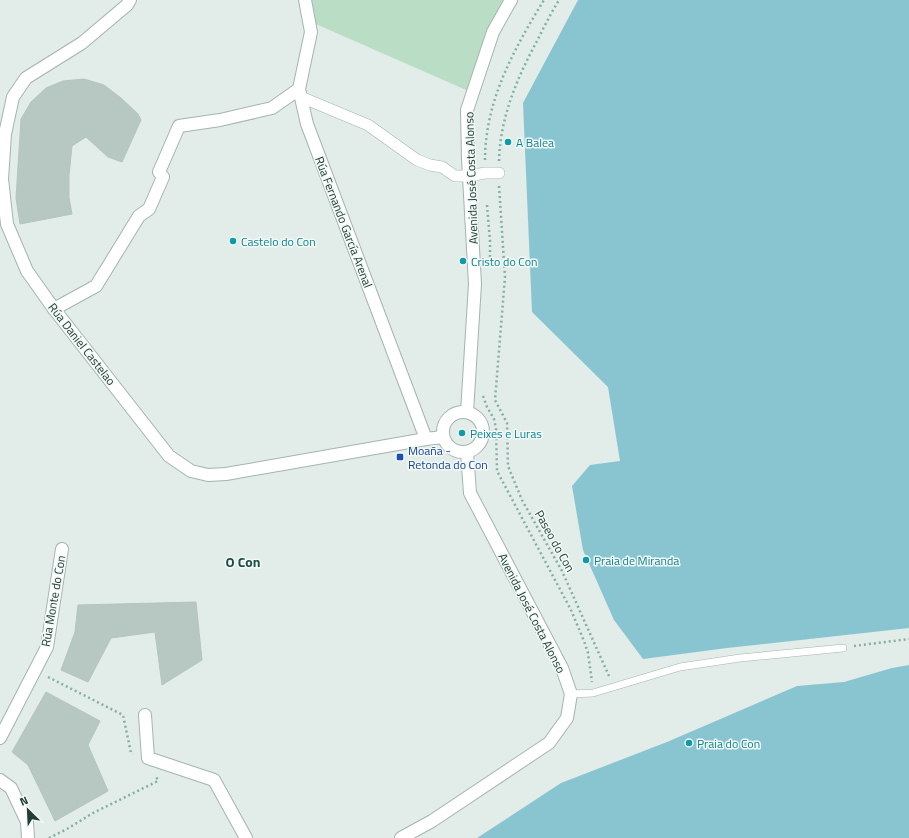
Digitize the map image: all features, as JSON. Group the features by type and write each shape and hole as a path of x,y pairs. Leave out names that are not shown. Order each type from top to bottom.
{"street":[{"name":"Rúa Daniel Castelao","path":"130,0 82,42 26,78 13,97 5,134 2,179 6,224 27,271 54,309 169,456 191,471 208,475 226,474 444,437"},
{"name":"Rúa Fernando García Arenal","path":"305,0 311,32 300,93 310,131 426,439"},
{"name":"Avenida José Costa Alonso","path":"466,412 475,284 467,110 493,32 511,0"},
{"path":"54,309 96,286 139,216 149,209 163,177 159,172 179,126 220,120 272,108 300,93 368,125 417,160 430,165 442,167 455,176 500,173"},
{"path":"466,412 478,419 482,425 483,432 482,438 478,445 467,452 461,452 450,448 444,437 443,431 444,424 448,418 453,414 466,412"},
{"name":"Avenida José Costa Alonso","path":"401,838 432,821 549,743 567,718 571,694 562,668 470,493 467,452"},
{"name":"Rúa Monte do Con","path":"0,738 47,647 62,549"},
{"path":"145,715 148,758 214,780 246,838"},
{"path":"0,780 11,788 27,822 28,838"}],"lane":[{"path":"571,694 593,693 680,667 740,658 843,648"}],"path":[{"path":"485,173 485,147 495,100 504,72 526,29 544,0"},
{"path":"500,173 500,145 510,100 523,67 559,0"},
{"name":"Paseo do Con","path":"500,173 499,195 505,277 498,344 495,400 507,423 508,466 522,500 565,578 601,655 613,688"},
{"path":"486,198 490,241 490,269"},
{"path":"482,394 494,419 496,428 497,471 577,624 588,653 593,693"},
{"path":"843,648 909,639"},
{"path":"35,671 122,715 132,753 148,758 158,781 93,813 49,838"}],"green space":[{"path":"305,0 511,0 473,93 309,21"}],"water":[{"path":"578,0 909,0 909,628 727,648 643,659 614,620 583,550 572,486 590,465 620,461 608,387 532,312 523,103"},
{"path":"909,665 909,838 477,838 561,783 667,742 797,686 844,682 892,668"}],"building":[{"path":"84,79 104,85 138,114 141,120 122,162 108,157 86,137 72,146 69,175 69,198 72,214 20,224 16,198 21,119 31,102 46,88 63,81"},
{"path":"196,602 202,660 162,685 155,632 111,638 88,682 61,670 75,632 78,605"},
{"path":"46,692 100,721 88,745 108,791 55,821 28,765 12,752"}],"place":[{"name":"A Balea","path":"508,142"},
{"name":"Castelo do Con","path":"233,241"},
{"name":"Cristo do Con","path":"463,261"},
{"name":"Peixes e Luras","path":"462,433"},
{"name":"Moaña - Retonda do Con","path":"400,457"},
{"name":"Praia de Miranda","path":"586,560"},
{"name":"Praia do Con","path":"689,743"}],"district":[{"name":"O Con","path":"243,561"}]}
